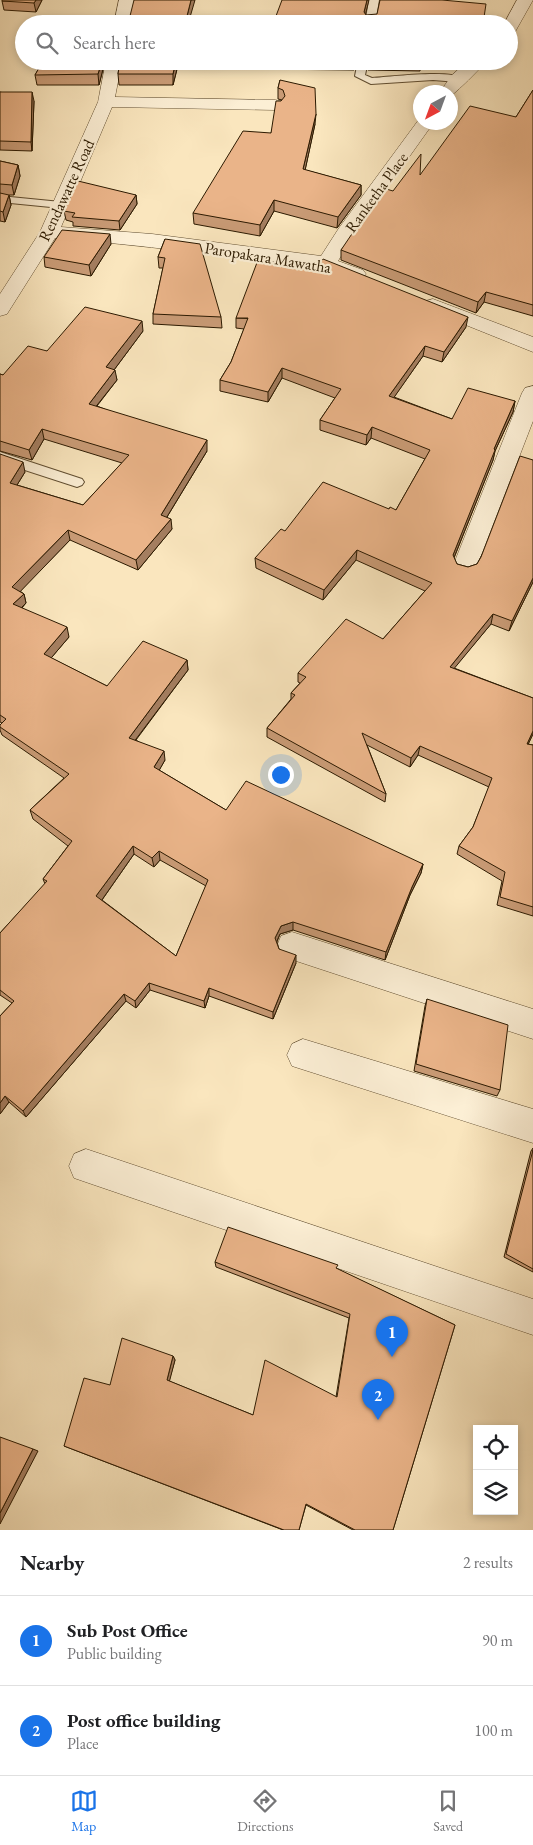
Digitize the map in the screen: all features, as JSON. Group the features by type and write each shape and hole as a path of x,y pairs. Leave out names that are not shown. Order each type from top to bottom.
{"street":[{"path":"124,15 127,0"},
{"path":"517,15 525,0"},
{"name":"Rendawatte Road","path":"0,310 49,232 106,102 112,70"},
{"path":"453,85 468,70"},
{"path":"106,102 274,105"},
{"name":"Ranketha Place","path":"327,263 346,232 420,130"},
{"name":"Paropakara Mawatha","path":"49,232 152,240 327,263 372,280"},
{"path":"416,298 533,344"},
{"path":"465,566 533,393"},
{"path":"292,946 533,1024"},
{"path":"303,1055 533,1126"},
{"path":"86,1166 533,1317"}],"lane":[{"path":"372,15 374,0"},
{"path":"361,70 360,76 371,81 433,77 458,79"},
{"path":"0,199 61,204"},
{"path":"0,457 77,482"}],"building":[{"path":"2,0 36,0 34,3"},
{"path":"134,0 191,0 187,15 130,15"},
{"path":"282,0 367,0 364,12 366,15 276,15"},
{"path":"380,0 442,0 486,4 484,15 366,15 377,14"},
{"path":"38,70 99,70 98,74 35,75"},
{"path":"119,70 174,70 173,74 118,74"},
{"path":"280,80 315,88 316,114 303,169 361,185 338,217 274,200 260,225 193,213 243,131 271,133 276,101 281,101 285,96 283,90 278,88"},
{"path":"533,90 533,305 486,292 478,302 341,250 383,188 393,191 421,154 420,175 453,130 458,130 458,123 470,106 516,117"},
{"path":"0,92 32,92 31,142 0,141"},
{"path":"0,161 18,165 12,185 0,184"},
{"path":"78,181 136,195 119,221 72,217 75,213 64,211"},
{"path":"0,193 9,195 3,212 0,211"},
{"path":"62,230 110,234 89,265 44,257"},
{"path":"165,239 200,244 221,317 153,314 165,258 158,257"},
{"path":"323,259 468,317 444,352 425,346 389,396 452,419 468,388 515,401 494,449 453,555 457,564 468,567 477,564 520,456 533,460 533,578 512,621 493,614 450,667 533,698 533,731 527,744 533,745 533,907 500,897 505,872 459,846 473,827 492,778 420,746 411,758 362,733 386,794 267,728 295,695 291,693 306,677 298,673 346,619 383,639 432,583 357,550 324,590 255,558 281,529 285,531 323,482 389,509 390,507 396,510 430,450 372,427 367,435 320,420 341,389 282,368 268,392 220,380 231,362 248,318 236,318 258,260 315,268"},
{"path":"85,307 142,321 106,367 115,370 89,404 207,440 161,515 171,519 136,560 68,530 12,587 24,594 13,604 67,627 44,654 107,686 143,641 187,660 129,738 164,751 154,767 226,810 246,781 423,864 386,952 293,922 281,926 275,938 279,949 296,955 273,1012 209,988 204,1001 149,983 135,1001 124,994 23,1111 5,1096 0,1103 0,1016 14,1001 0,990 0,933 47,881 43,879 72,841 30,810 69,774 0,727 6,719 0,715 0,454 23,462 10,483 83,505 129,455 42,429 29,450 0,441 0,374 3,375 28,346 47,351","holes":["133,846 152,858 159,851 208,880 176,956 96,896"]},
{"path":"427,999 508,1025 500,1090 416,1064"},
{"path":"533,1150 533,1269 506,1254"},
{"path":"228,1227 338,1265 336,1268 455,1325 393,1530 355,1530 306,1504 299,1530 284,1530 64,1446 84,1378 110,1385 122,1338 173,1356 167,1380 253,1415 265,1360 337,1397 350,1314 215,1262"},
{"path":"0,1437 33,1449 0,1513"}],"place":[{"name":"Sub Post Office","path":"392,1357"},
{"name":"Post office building","path":"378,1420"}]}
